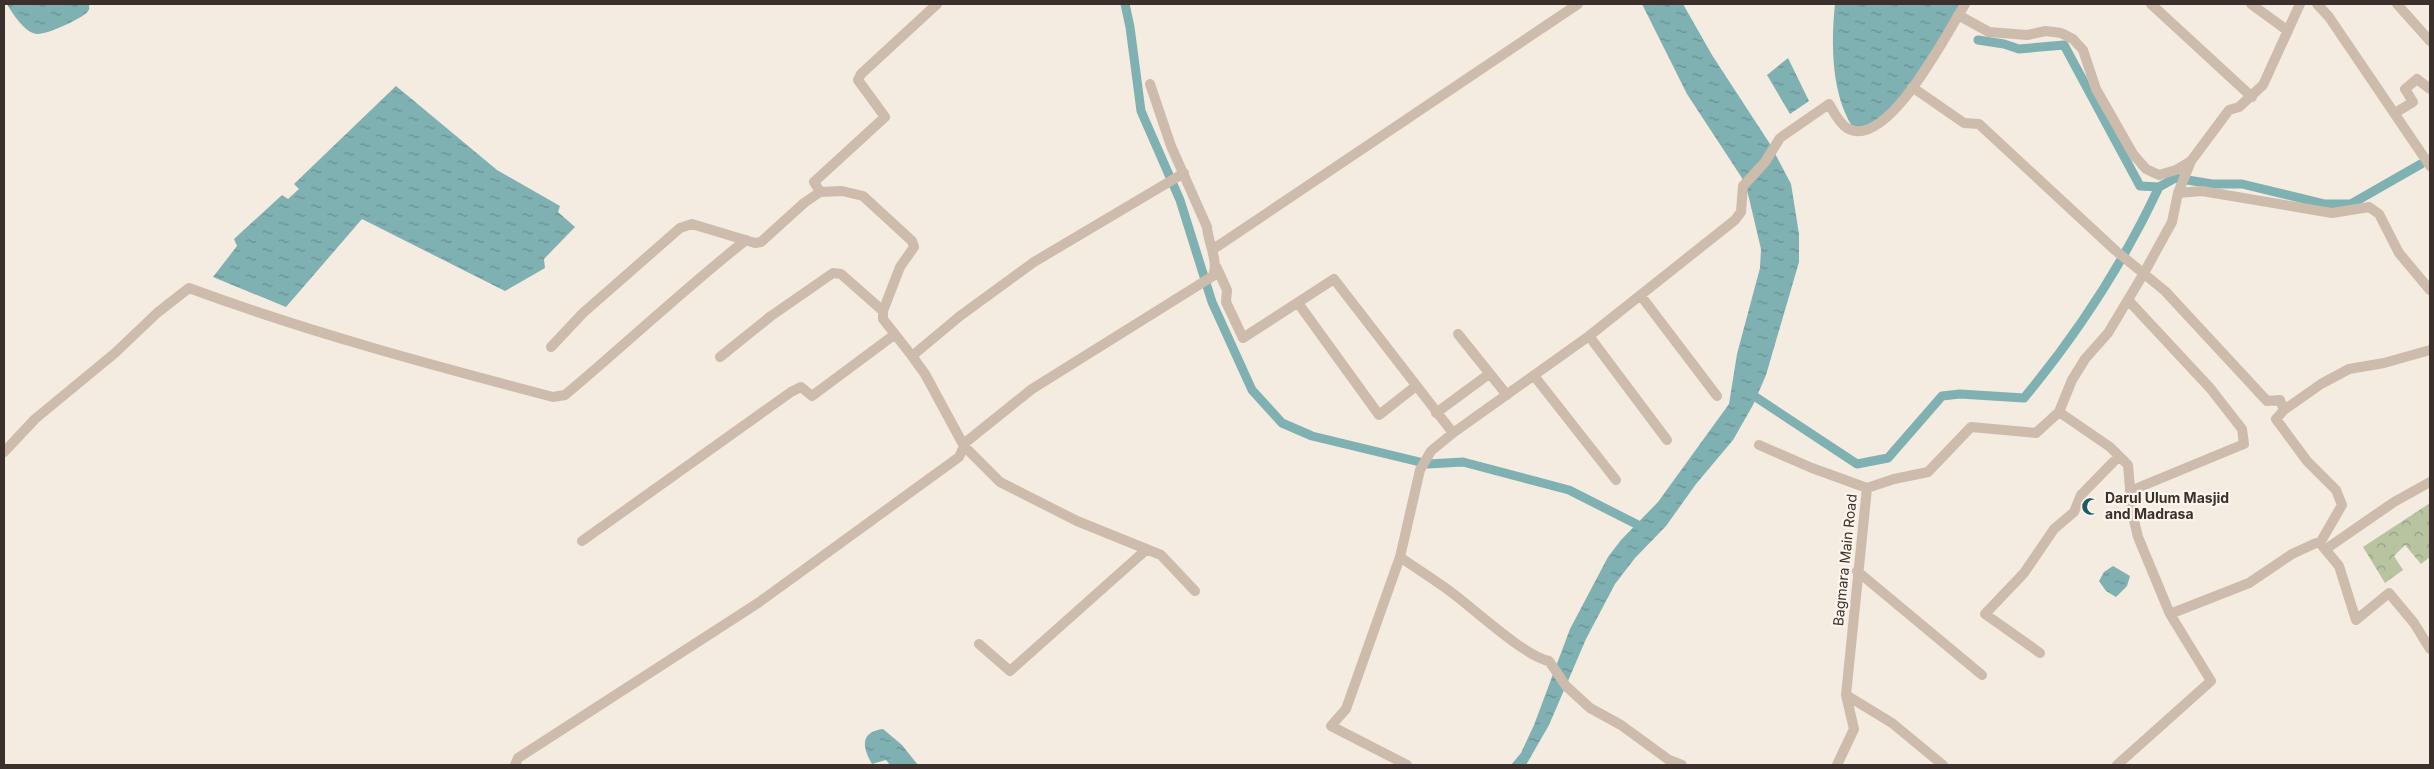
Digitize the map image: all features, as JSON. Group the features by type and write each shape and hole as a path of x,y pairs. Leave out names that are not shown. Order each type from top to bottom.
{"street":[{"path":"820,192 814,182 885,117 858,80 861,74 936,4"},
{"path":"1212,250 1578,4"},
{"path":"1407,765 1331,726 1346,709 1400,558 1420,470 1431,451 1453,433 1535,377 1736,220 1741,212 1743,186 1765,162 1780,138 1829,104 1847,128 1868,132 1886,120 1938,51 1965,4"},
{"path":"2152,4 2252,97"},
{"path":"2252,4 2288,31"},
{"name":"Bagmara Main Road","path":"1837,765 1854,729 1846,695 1866,488 1894,479 1928,472 1971,427 2036,433 2059,412 2072,380 2085,359 2108,333 2172,222 2189,165 2229,110 2252,97 2266,78 2300,4"},
{"path":"2317,4 2329,17 2395,113 2427,155 2430,166"},
{"path":"2397,4 2430,41"},
{"path":"1958,15 1989,32 2027,35 2046,31 2061,33 2073,39 2083,50 2096,89 2133,154 2146,169 2158,174 2189,165"},
{"path":"2395,113 2413,102 2405,89 2418,79 2430,89"},
{"path":"1150,84 1171,146 1207,227 1215,272 1227,290 1226,302 1243,338 1334,279 1453,433"},
{"path":"1912,87 1964,123 1979,124 2116,251 2144,273 2194,320 2267,401 2280,400 2284,410"},
{"path":"912,356 960,316 1034,262 1184,173"},
{"path":"551,347 583,313 680,228 692,224 746,240 761,242 804,203 820,192 842,191 863,196 912,241 914,247 900,267 883,311 883,319 924,374 964,446 1000,482 1077,521 1161,555 1195,591"},
{"path":"2180,191 2202,192 2332,213 2369,207 2379,214 2400,253 2430,290"},
{"path":"4,452 35,419 115,353 156,313 189,288 248,310 351,341 554,397 565,395 746,240"},
{"path":"515,765 518,758 758,603 959,457 966,442 1032,389 1194,288 1215,272"},
{"path":"720,356 770,316 833,273 841,274 883,311"},
{"path":"1641,296 1717,396"},
{"path":"2128,300 2210,388 2242,429 2244,444 2130,491"},
{"path":"1298,303 1380,414 1416,386"},
{"path":"582,541 791,392 801,387 812,396 894,334"},
{"path":"1458,334 1507,396"},
{"path":"1589,336 1667,440"},
{"path":"2323,546 2342,505 2336,490 2307,461 2276,419 2284,410 2320,384 2349,368 2384,363 2430,350"},
{"path":"1436,413 1489,374"},
{"path":"1535,377 1616,480"},
{"path":"2059,412 2110,447 2128,465 2130,491 2138,537 2170,614 2211,681 2118,765"},
{"path":"1759,445 1866,488"},
{"path":"2040,653 1985,614 2024,573 2054,529 2074,512 2081,496 2119,456"},
{"path":"2323,546 2430,482"},
{"path":"2170,614 2249,583 2292,554 2316,543 2323,546 2339,566 2356,620 2389,593 2414,624 2430,649"},
{"path":"979,644 1010,671 1099,590 1148,550"},
{"path":"1400,558 1451,592 1541,660 1549,661 1566,686 1590,708 1621,725 1669,760 1682,765"},
{"path":"1857,571 1982,675"},
{"path":"1846,695 1892,722 1943,765"}],"green space":[{"path":"2430,503 2430,557 2421,564 2405,545 2394,556 2403,570 2385,583 2363,547"}],"water":[{"path":"7,4 89,4 89,10 72,22 48,32 37,34 32,33 24,26"},
{"path":"1642,4 1683,4 1712,55 1770,144 1791,184 1799,234 1799,262 1766,375 1753,405 1733,440 1696,484 1666,526 1635,558 1615,584 1586,639 1549,725 1526,765 1511,765 1521,753 1534,725 1570,629 1608,557 1621,540 1658,502 1729,404 1737,354 1760,268 1761,249 1748,194 1742,178 1687,94"},
{"path":"1835,4 1962,4 1898,103 1868,128 1852,126 1840,98 1836,82 1833,50"},
{"path":"1788,58 1809,101 1790,114 1767,75"},
{"path":"396,86 497,170 560,206 558,212 575,227 544,259 545,268 505,291 362,219 286,307 213,277 237,246 234,239 282,195 288,199 299,189 294,184"},
{"path":"2113,566 2130,576 2127,586 2116,597 2106,591 2099,581 2104,572"},
{"path":"883,729 902,745 918,765 890,765 886,760 872,764 866,752 865,741 870,733"}],"waterway":[{"path":"1125,4 1130,27 1141,111 1180,200 1212,302 1252,390 1282,423 1312,436 1428,464 1463,462 1569,490 1646,529"},
{"path":"1978,40 2004,44 2019,49 2064,45 2140,186 2159,187 2175,178 2212,184 2242,184 2325,204 2351,204 2421,164"},
{"path":"1748,392 1857,464 1888,458 1942,396 1960,394 2024,398 2063,348 2098,297 2145,216 2159,187"}],"place":[{"name":"Darul Ulum Masjid and Madrasa","path":"2091,506"}]}
